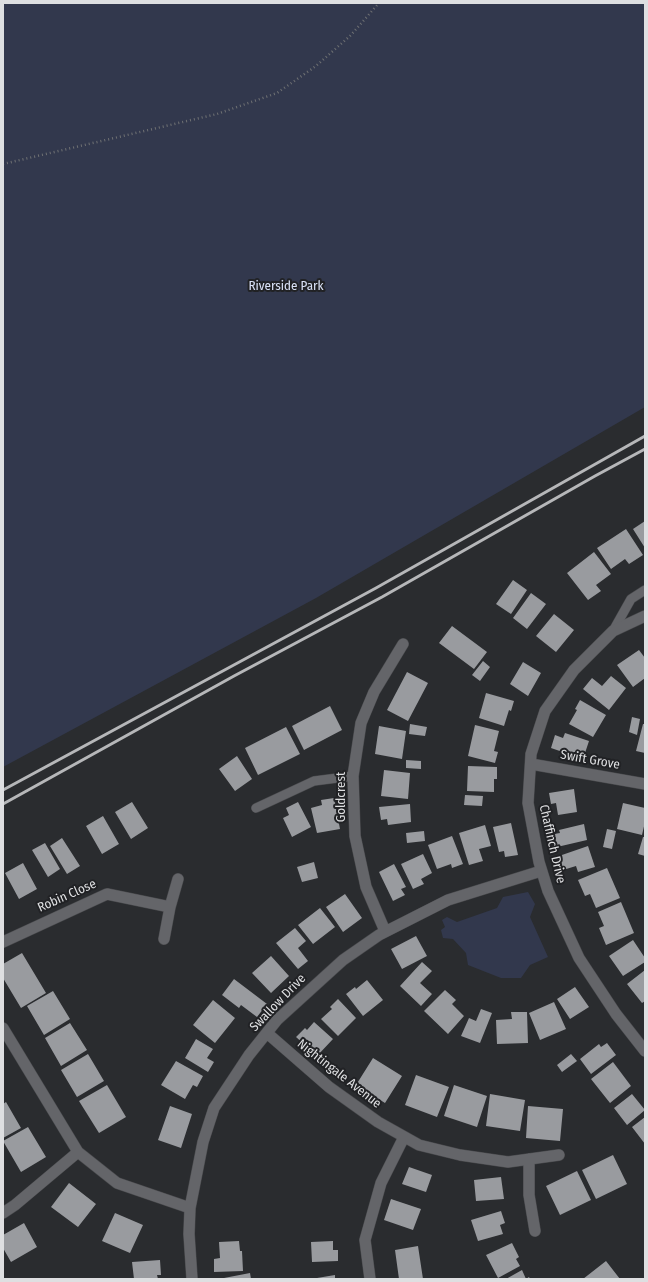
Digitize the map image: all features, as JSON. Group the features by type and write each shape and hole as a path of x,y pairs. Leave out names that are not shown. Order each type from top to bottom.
{"street":[{"name":"Chaffinch Drive","path":"645,616 613,631 574,670 545,710 531,754 528,803 541,871 548,891 579,958 616,1014 645,1051"},
{"name":"Goldcrest","path":"385,932 366,887 355,836 353,776 361,723 374,692 403,644"},
{"name":"Swift Grove","path":"531,764 645,784"},
{"name":"Swallow Drive","path":"192,1279 189,1234 190,1208 203,1142 214,1108 249,1055 267,1033 288,1010 343,960 385,932 448,900 541,871"},
{"path":"164,939 170,907 178,879"},
{"name":"Robin Close","path":"3,942 107,894 170,907"},
{"path":"3,1028 78,1152 117,1183 190,1208"},
{"name":"Nightingale Avenue","path":"267,1033 329,1087 378,1122 419,1145 460,1155 508,1162 559,1155"},
{"path":"370,1279 365,1240 381,1183 404,1137"},
{"path":"3,1213 15,1205 78,1152"},
{"path":"529,1159 529,1195 535,1231"}],"lane":[{"path":"613,631 631,599 645,590"},
{"path":"256,808 314,781 353,776"}],"path":[{"path":"3,164 217,114 277,93 316,66 350,36 379,3"}],"green space":[{"name":"Riverside Park","path":"3,3 645,3 645,407 316,598 3,767"},
{"path":"528,892 535,904 530,917 548,957 530,965 521,978 501,978 468,965 466,953 453,939 443,938 441,930 445,927 442,920 447,917 457,922 497,908 503,897"}],"building":[{"path":"645,521 645,548 633,529"},
{"path":"626,529 643,555 629,564 625,559 611,569 597,548"},
{"path":"594,552 611,574 596,585 601,591 588,600 567,573"},
{"path":"513,580 527,590 511,614 496,604"},
{"path":"531,593 546,604 527,629 513,618"},
{"path":"554,614 574,630 556,652 536,636"},
{"path":"452,626 487,652 474,669 439,643"},
{"path":"639,650 645,658 645,678 633,687 617,665"},
{"path":"483,661 490,667 480,681 472,675"},
{"path":"523,662 541,673 528,696 510,684"},
{"path":"407,672 428,683 408,721 387,710"},
{"path":"611,676 626,688 609,710 583,689 592,678 602,686"},
{"path":"486,693 514,701 511,711 509,710 504,726 479,718"},
{"path":"580,700 606,715 593,737 569,724 577,710 575,709"},
{"path":"330,706 342,730 304,750 292,726"},
{"path":"632,717 640,719 637,735 629,732"},
{"path":"410,724 427,727 425,736 409,734"},
{"path":"643,724 645,724 645,753 636,751"},
{"path":"475,725 499,731 494,751 498,752 495,763 468,756"},
{"path":"379,726 406,731 402,759 375,754"},
{"path":"286,727 300,754 258,775 245,748"},
{"path":"565,733 589,741 583,759 551,748 555,735 563,738"},
{"path":"237,756 252,779 235,791 219,769"},
{"path":"406,760 421,761 421,769 406,768"},
{"path":"468,766 497,767 497,779 494,779 494,792 467,791"},
{"path":"384,770 410,773 408,799 381,796"},
{"path":"574,789 577,812 558,815 556,803 551,804 549,793"},
{"path":"465,795 483,796 482,806 464,805"},
{"path":"334,798 340,829 317,833 311,808 322,805 321,800"},
{"path":"132,802 148,828 131,839 115,812"},
{"path":"298,802 311,827 292,837 283,818 289,815 286,808"},
{"path":"623,803 645,808 645,822 642,835 617,829"},
{"path":"410,804 411,822 388,825 387,819 381,820 379,807"},
{"path":"103,816 119,844 102,854 86,826"},
{"path":"511,823 518,855 505,857 504,851 499,852 493,827"},
{"path":"584,824 587,840 557,847 554,834 560,833 559,830"},
{"path":"485,825 491,846 479,849 483,861 469,865 459,833"},
{"path":"607,829 616,831 612,849 603,847"},
{"path":"424,831 425,841 407,843 406,833"},
{"path":"452,836 463,864 452,868 451,864 437,869 428,845"},
{"path":"643,837 645,837 645,856 638,854"},
{"path":"62,838 80,866 67,874 50,846"},
{"path":"45,843 60,869 48,877 32,850"},
{"path":"588,846 595,867 578,872 576,866 563,870 559,856"},
{"path":"423,854 432,873 421,879 424,884 413,889 401,864"},
{"path":"314,862 318,878 302,882 297,867"},
{"path":"23,863 37,889 19,899 5,873"},
{"path":"394,864 406,887 401,889 405,895 393,901 379,872"},
{"path":"607,868 620,898 596,908 590,894 585,896 578,880"},
{"path":"345,894 362,918 343,932 326,907"},
{"path":"621,902 634,933 606,945 599,928 604,926 598,912"},
{"path":"320,908 335,927 313,944 298,925"},
{"path":"295,928 306,941 298,948 308,961 298,969 276,943"},
{"path":"416,936 427,956 402,969 391,949"},
{"path":"633,940 645,958 645,962 623,976 609,956"},
{"path":"22,953 46,993 21,1008 3,978 3,964"},
{"path":"271,956 289,976 271,993 252,973"},
{"path":"422,962 432,971 420,983 432,994 421,1006 400,986"},
{"path":"645,970 645,1001 642,1003 627,984"},
{"path":"234,979 267,1004 257,1017 241,1005 239,1008 222,995"},
{"path":"367,980 383,1000 363,1016 346,994 355,987 356,989"},
{"path":"575,987 589,1007 570,1019 557,999"},
{"path":"445,990 456,1000 452,1004 464,1016 448,1034 424,1011"},
{"path":"53,991 70,1019 44,1035 27,1006"},
{"path":"338,999 356,1018 338,1036 321,1019 332,1009 330,1007"},
{"path":"213,1000 235,1018 215,1043 193,1025"},
{"path":"554,1002 566,1029 540,1040 529,1013"},
{"path":"481,1009 492,1013 480,1043 461,1036 469,1018 476,1021"},
{"path":"511,1012 527,1012 528,1043 497,1044 496,1020 512,1019"},
{"path":"314,1022 333,1039 317,1056 296,1037 305,1028 307,1030"},
{"path":"70,1023 87,1050 61,1066 45,1038"},
{"path":"196,1039 213,1049 207,1058 214,1062 208,1072 185,1058"},
{"path":"607,1043 616,1055 591,1074 580,1059 599,1044 601,1047"},
{"path":"88,1054 104,1081 77,1097 61,1070"},
{"path":"571,1054 577,1061 562,1072 557,1065"},
{"path":"373,1058 402,1076 385,1103 356,1085"},
{"path":"176,1061 203,1076 197,1087 193,1085 185,1099 161,1085"},
{"path":"613,1062 631,1086 610,1103 591,1079"},
{"path":"416,1075 449,1087 437,1117 405,1105"},
{"path":"107,1085 126,1117 99,1133 79,1101"},
{"path":"454,1085 487,1096 477,1127 444,1116"},
{"path":"490,1094 525,1100 520,1131 486,1126"},
{"path":"632,1094 645,1110 627,1125 614,1108"},
{"path":"6,1102 21,1128 3,1138 3,1104"},
{"path":"170,1106 192,1114 181,1148 158,1140"},
{"path":"528,1106 563,1109 560,1141 526,1138"},
{"path":"645,1117 645,1144 632,1127"},
{"path":"28,1127 46,1157 21,1172 3,1141"},
{"path":"613,1155 627,1184 596,1199 582,1170"},
{"path":"409,1167 432,1175 426,1192 402,1184"},
{"path":"577,1171 591,1200 560,1215 546,1186"},
{"path":"501,1177 504,1199 476,1201 474,1180"},
{"path":"69,1183 96,1204 78,1227 51,1207"},
{"path":"391,1199 421,1209 413,1230 384,1220"},
{"path":"501,1211 505,1223 500,1225 503,1234 478,1241 471,1220"},
{"path":"115,1213 143,1225 130,1253 102,1241"},
{"path":"24,1223 37,1247 11,1262 3,1248 3,1235"},
{"path":"239,1241 240,1251 242,1251 243,1271 214,1272 214,1259 220,1258 219,1242"},
{"path":"333,1241 333,1250 338,1250 338,1261 312,1262 311,1242"},
{"path":"512,1243 519,1257 516,1259 520,1266 498,1278 486,1255"},
{"path":"418,1246 423,1279 399,1279 395,1250"},
{"path":"160,1260 161,1275 157,1275 158,1279 134,1279 132,1262"},
{"path":"606,1261 620,1279 583,1279"},
{"path":"522,1270 526,1279 506,1279"},
{"path":"250,1273 251,1279 224,1279 224,1278"},
{"path":"335,1275 335,1279 317,1279 317,1278"}],"railway":[{"path":"3,790 376,588 645,436"},
{"path":"3,804 234,676 382,597 645,449"}]}
